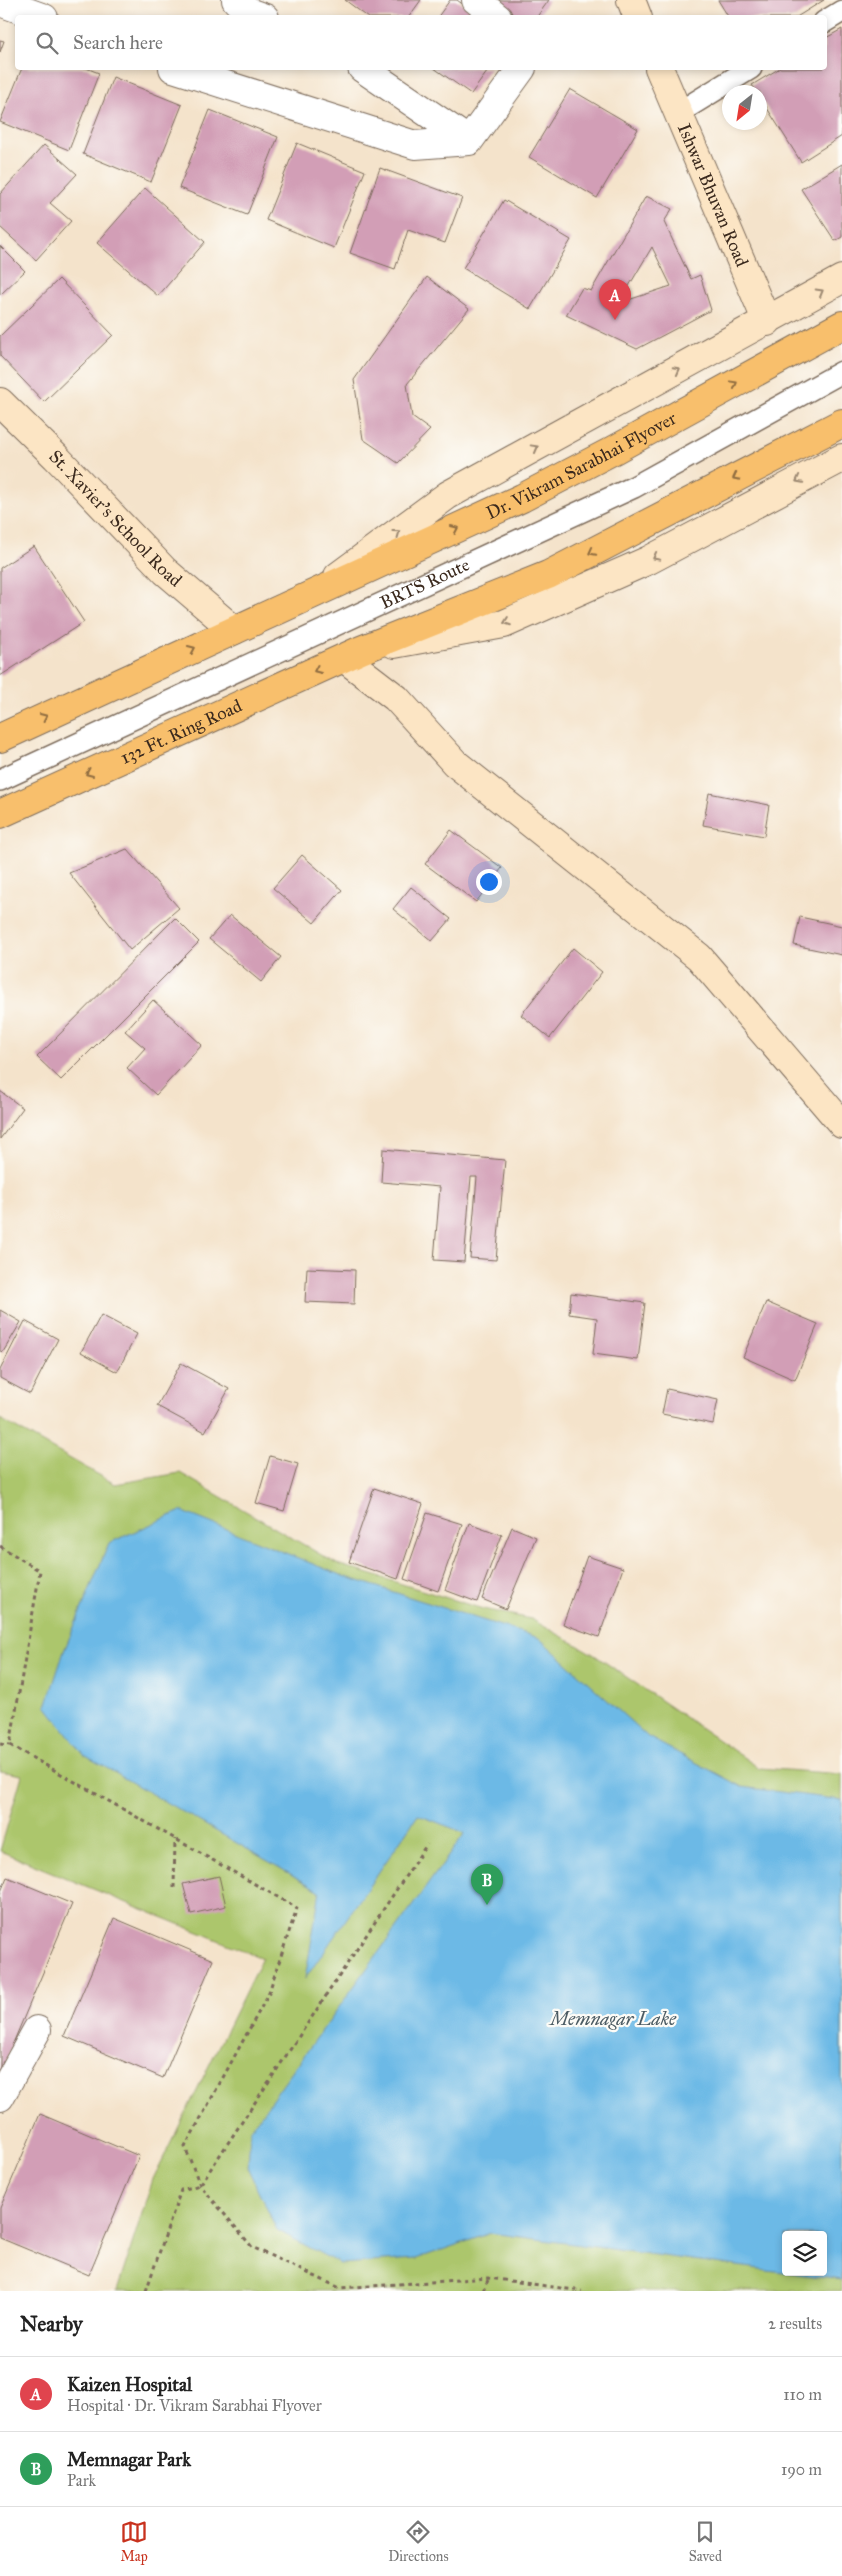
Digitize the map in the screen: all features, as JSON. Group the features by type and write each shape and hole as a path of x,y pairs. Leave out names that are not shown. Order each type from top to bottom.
{"main road":[{"name":"Dr. Vikram Sarabhai Flyover","path":"315,593 522,498 614,450 842,325"},
{"path":"353,654 548,575 842,422"},
{"path":"0,738 315,593"},
{"name":"132 Ft. Ring Road","path":"0,814 353,654"}],"street":[{"path":"236,0 248,12 256,15"},
{"path":"476,0 494,15"},
{"path":"0,2 35,10"},
{"path":"179,70 415,145 469,142"},
{"path":"365,70 469,142"},
{"path":"469,142 521,70"},
{"name":"Ishwar Bhuvan Road","path":"660,70 766,322"},
{"path":"315,593 448,495 842,279"},
{"name":"St. Xavier's School Road","path":"0,402 56,457 165,571 234,630"},
{"path":"353,654 504,624 649,560 842,458"},
{"path":"353,654 455,763 699,957 842,1124"},
{"path":"0,2097 37,2030"}],"lane":[{"path":"827,20 842,11"},
{"path":"678,113 748,70"},
{"name":"BRTS Route","path":"0,780 634,487 842,372"}],"path":[{"path":"0,1546 40,1571 10,1745"},
{"path":"0,1744 10,1745 297,1908 268,1995 186,2147 200,2185 252,2248 340,2288 489,2278 582,2291"},
{"path":"174,1888 175,1838"},
{"path":"146,2291 181,2190 200,2185 427,1844"},
{"path":"483,2291 489,2278"}],"green space":[{"name":"Memnagar Lake","path":"0,1419 115,1484 180,1473 337,1564 483,1609 531,1619 593,1654 759,1768 842,1774 842,2291 117,2291 153,2179 262,1958 0,1851 22,1775 0,1771"}],"water":[{"name":"Memnagar Lake","path":"181,1511 343,1576 539,1638 648,1737 742,1787 842,1800 842,2280 812,2276 827,2276 827,2231 782,2231 782,2272 491,2233 416,2259 340,2264 277,2230 248,2169 250,2130 465,1833 418,1815 305,1979 320,1891 84,1755 46,1706 64,1651 109,1543"}],"building":[{"path":"345,0 421,0 410,15 365,15"},
{"path":"450,0 457,0 477,15 439,15"},
{"path":"494,0 549,0 538,15 514,15"},
{"path":"718,0 824,0 800,15 727,15"},
{"path":"842,29 842,136 801,162 767,108 767,85 752,85 777,70 827,70 827,37"},
{"path":"0,40 4,41 0,52"},
{"path":"21,70 91,70 99,73 69,150 0,122"},
{"path":"437,70 489,70 471,94"},
{"path":"113,77 182,105 151,182 83,154"},
{"path":"570,89 638,129 597,198 529,157"},
{"path":"210,110 278,137 247,215 179,188"},
{"path":"297,143 365,171 334,248 266,220"},
{"path":"44,145 77,174 50,203 71,221 36,260 0,227 0,194"},
{"path":"842,164 842,237 835,241 801,189"},
{"path":"380,168 462,198 445,243 408,230 395,269 350,253"},
{"path":"145,188 205,242 158,296 97,243"},
{"path":"646,196 672,209 664,222 691,279 700,275 711,310 637,349 566,315 582,288 591,291","holes":["652,247 671,286 619,303"]},
{"path":"504,200 571,240 530,309 463,268"},
{"path":"0,246 25,271 0,295"},
{"path":"427,277 469,309 407,384 412,417 430,430 398,463 363,439 354,380"},
{"path":"59,279 113,335 44,402 0,356 0,336"},
{"path":"34,546 84,622 0,676 0,568"},
{"path":"709,793 769,805 764,836 703,825"},
{"path":"451,830 502,868 476,902 425,864"},
{"path":"127,849 179,908 130,950 69,873"},
{"path":"302,855 342,890 314,923 273,888"},
{"path":"411,887 451,919 432,941 393,909"},
{"path":"230,915 281,957 261,982 209,939"},
{"path":"800,917 842,926 842,955 794,945"},
{"path":"175,918 199,942 61,1080 37,1057"},
{"path":"573,948 602,972 550,1038 521,1015"},
{"path":"153,1000 202,1045 156,1095 127,1068 145,1048 125,1031"},
{"path":"0,1091 23,1108 0,1139"},
{"path":"383,1149 505,1160 496,1260 470,1258 477,1177 471,1177 464,1262 434,1260 440,1187 381,1182"},
{"path":"307,1268 355,1270 354,1304 305,1302"},
{"path":"571,1293 645,1303 638,1360 593,1354 597,1318 569,1314"},
{"path":"766,1302 818,1324 795,1380 743,1357"},
{"path":"0,1310 21,1322 3,1352 0,1351"},
{"path":"101,1315 137,1334 117,1372 81,1352"},
{"path":"25,1321 58,1339 30,1394 0,1378 0,1370"},
{"path":"181,1363 229,1389 205,1432 157,1406"},
{"path":"667,1389 718,1400 713,1424 662,1414"},
{"path":"270,1456 298,1464 284,1511 256,1503"},
{"path":"374,1488 423,1504 398,1579 349,1562"},
{"path":"427,1513 462,1524 438,1591 404,1579"},
{"path":"469,1523 502,1535 477,1602 445,1590"},
{"path":"512,1527 536,1537 506,1609 482,1599"},
{"path":"587,1556 623,1568 599,1637 563,1624"},
{"path":"219,1876 226,1906 191,1914 183,1884"},
{"path":"7,1877 72,1904 0,2074 0,1894"},
{"path":"114,1918 213,1960 163,2078 64,2036"},
{"path":"40,2114 139,2156 89,2275 0,2238 0,2208"}],"place":[{"name":"Kaizen Hospital","path":"615,320"},
{"name":"Memnagar Park","path":"487,1905"}]}
